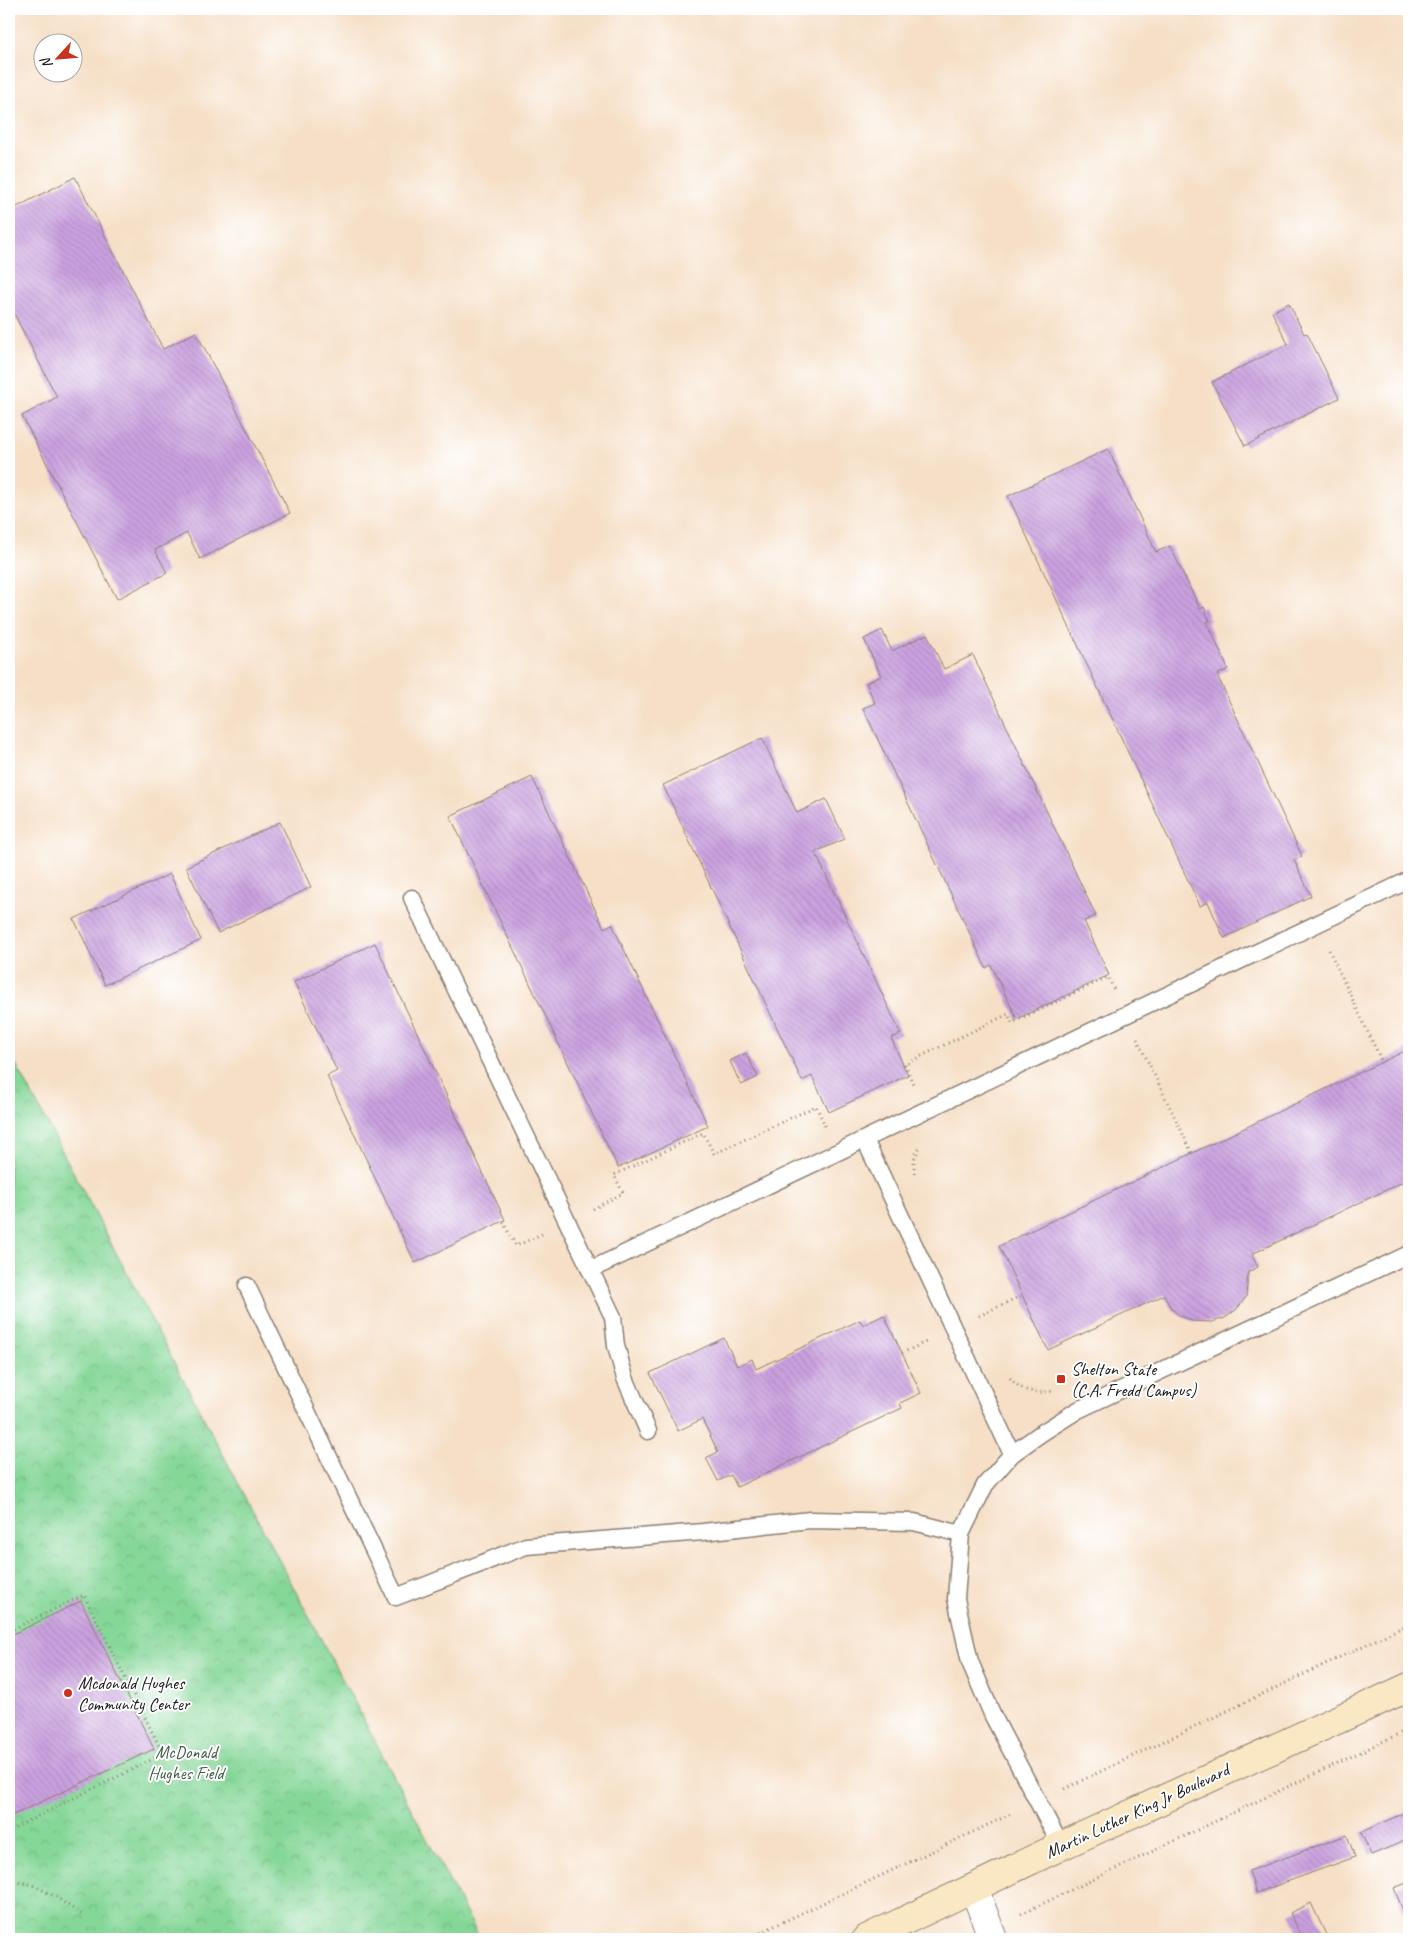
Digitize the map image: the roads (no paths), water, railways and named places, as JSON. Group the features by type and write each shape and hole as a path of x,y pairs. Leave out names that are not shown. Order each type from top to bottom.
{"main road":[{"name":"Martin Luther King Jr Boulevard","path":"866,1939 1061,1846 1409,1687"}],"street":[{"path":"974,1888 991,1934"}],"lane":[{"path":"590,1270 1409,880"},
{"path":"412,898 612,1318 616,1346 625,1378 648,1432"},
{"path":"865,1140 1012,1454"},
{"path":"1061,1846 994,1716 970,1662 956,1599 961,1534 985,1485 1012,1454 1078,1410 1409,1254"},
{"path":"247,1286 396,1597 526,1546 703,1532 810,1520 914,1522 961,1534"}],"place":[{"name":"Shelton State (C.A. Fredd Campus)","path":"1061,1379"},
{"name":"Mcdonald Hughes Community Center","path":"68,1693"}],"park label":[{"name":"McDonald Hughes Field","path":"186,1762"}]}
